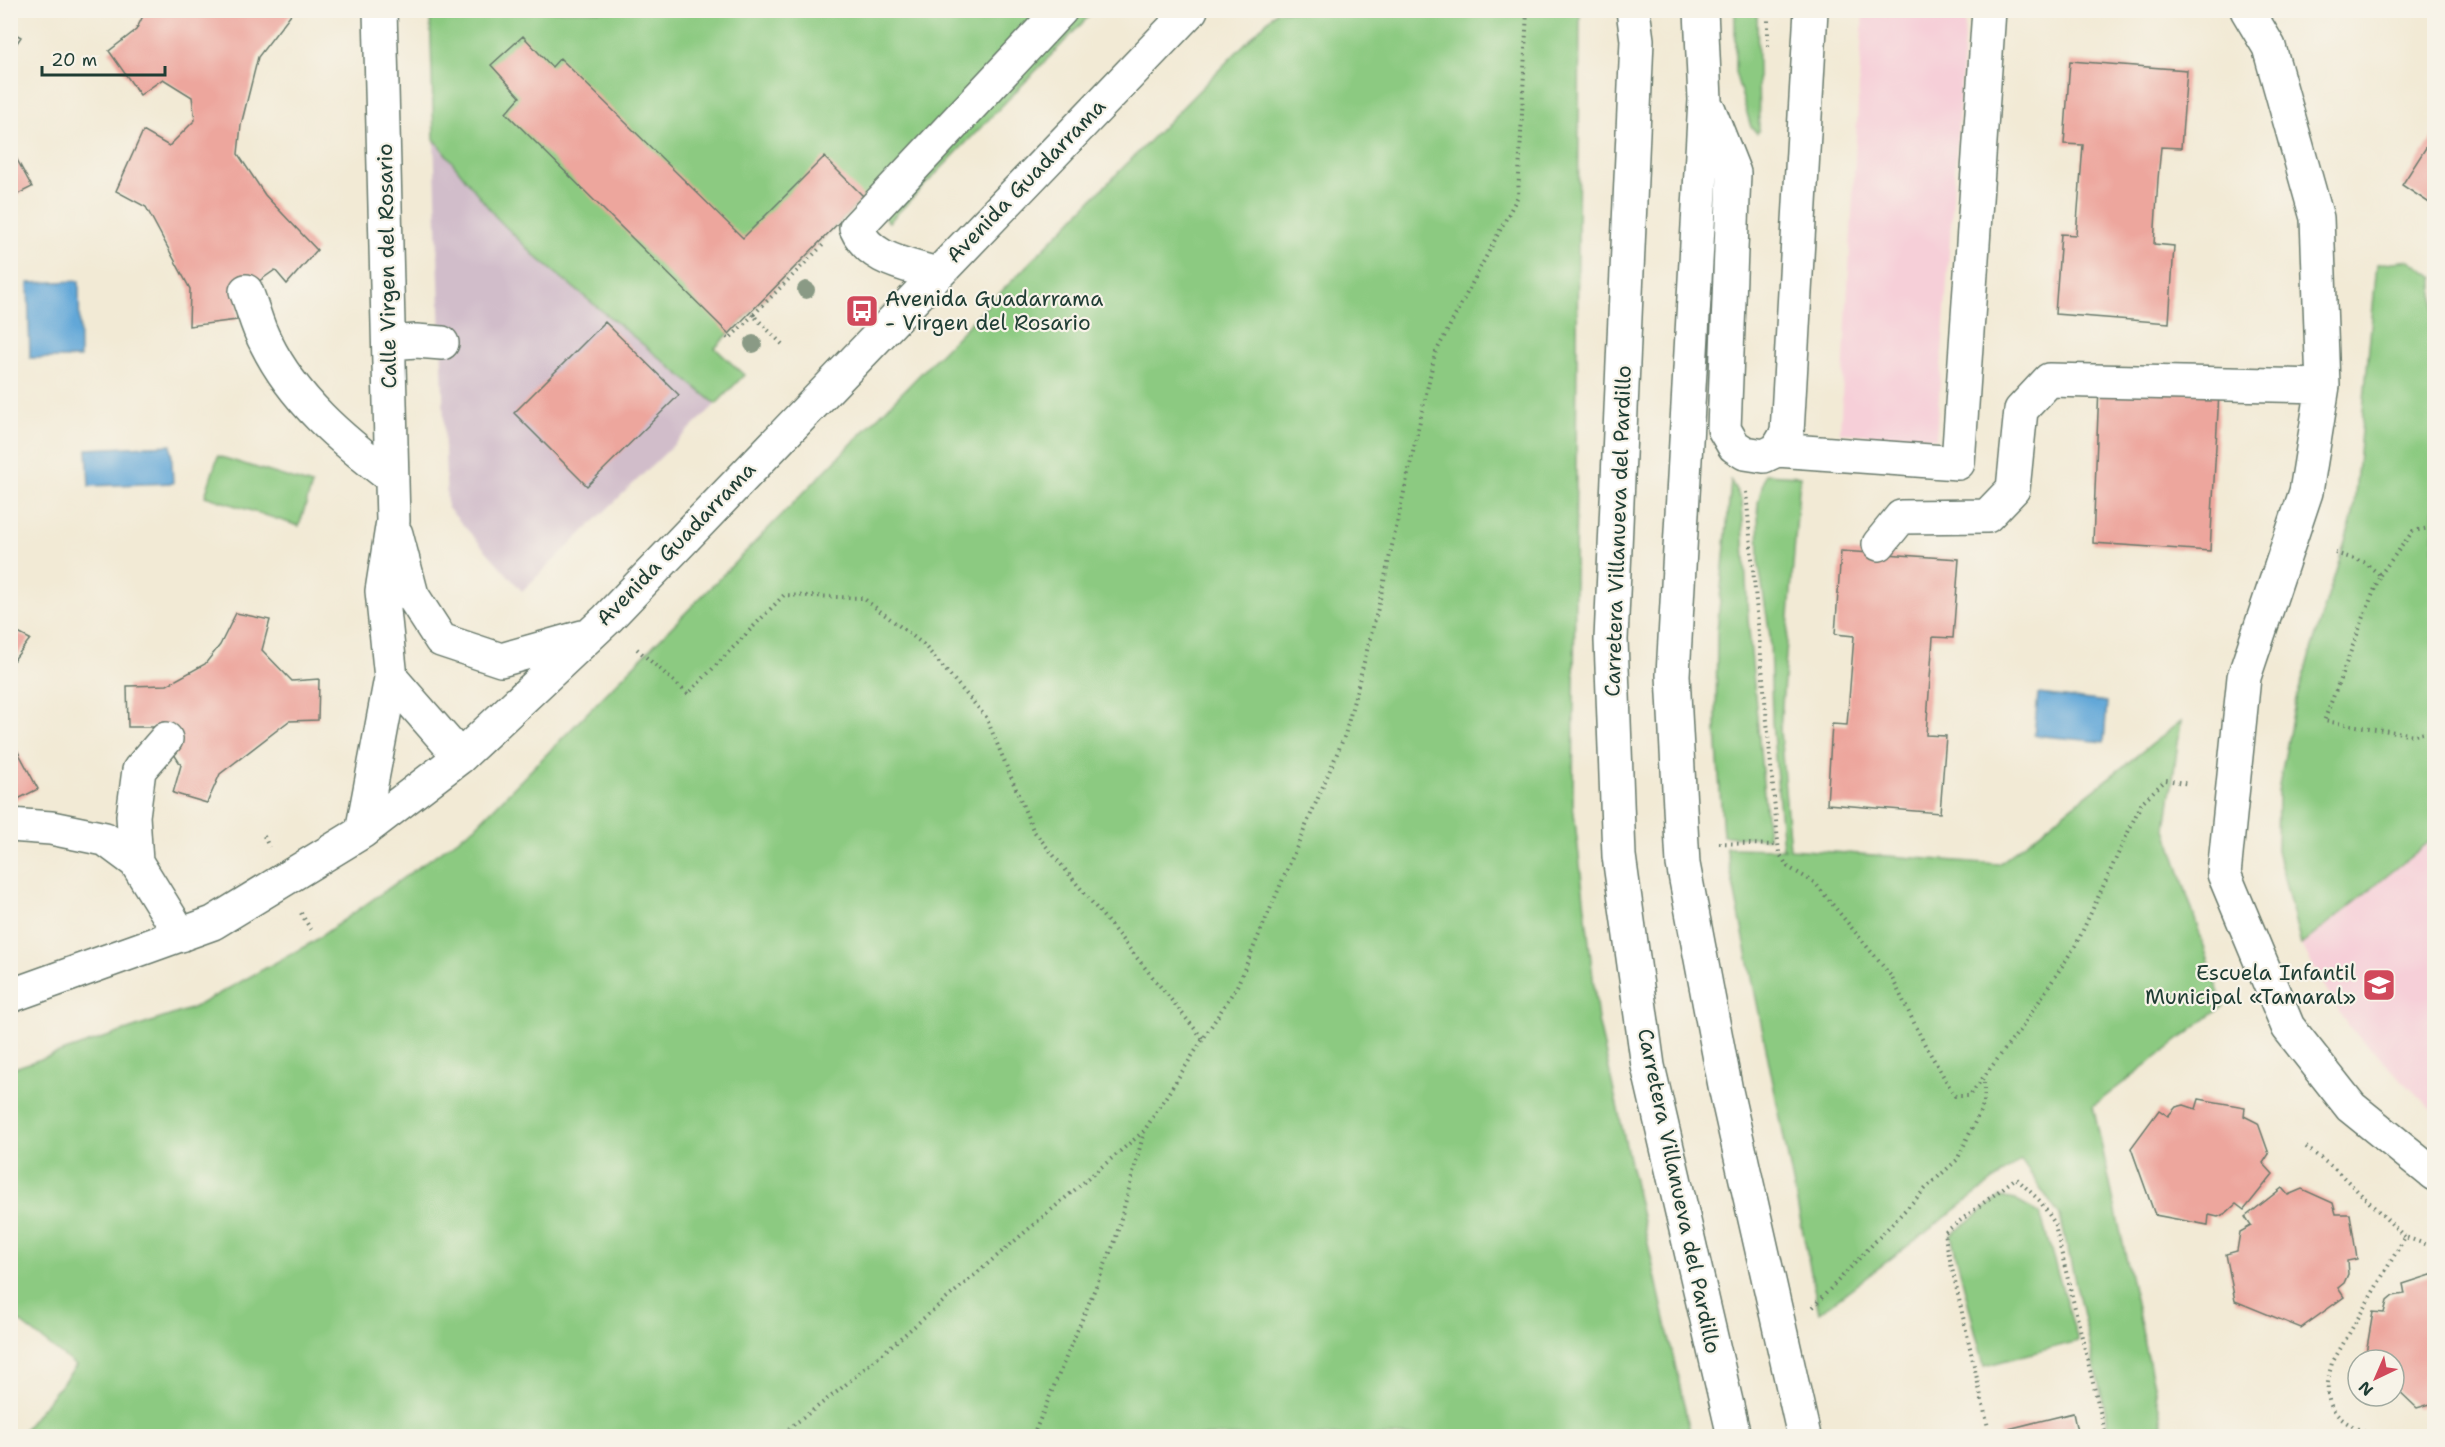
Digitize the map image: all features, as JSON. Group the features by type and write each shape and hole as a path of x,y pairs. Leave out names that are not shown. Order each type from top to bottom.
{"street":[{"name":"Calle Virgen del Rosario","path":"362,832 391,678 382,591 393,521 380,10"},
{"path":"936,274 872,252 862,242 856,228 1061,10"},
{"name":"Avenida Guadarrama","path":"10,996 213,923 362,832 460,757 586,636 607,619 1191,10"},
{"name":"Carretera Villanueva del Pardillo","path":"1633,10 1637,40 1611,640 1619,856 1648,1066 1734,1437"},
{"path":"1701,10 1705,100 1673,675 1683,864 1726,1091 1804,1437"},
{"path":"1777,450 1787,433 1811,10"},
{"path":"1705,100 1734,173 1724,429 1734,446 1745,453 1764,456 1777,450 1958,463 1989,10"},
{"path":"2247,10 2269,47 2317,218 2323,386 2306,492 2244,677 2224,874 2288,1027 2351,1107 2434,1174"},
{"path":"246,291 266,343 298,393 337,436 392,478"},
{"path":"390,343 416,341 442,343"},
{"path":"1879,544 1901,517 1987,516 2013,489 2021,410 2049,380 2323,386"},
{"name":"Calle Virgen del Rosario","path":"393,521 412,595 441,640 501,660 586,636"},
{"path":"391,678 460,757"},
{"path":"136,862 133,816 139,770 166,739"},
{"path":"10,825 51,828 105,839 136,862 181,935"},
{"name":"Avenida Guadarrama","path":"10,977 82,969"}],"path":[{"path":"779,1437 838,1391 1144,1131 1237,986 1345,735 1378,608 1435,354 1518,196 1527,10"},
{"path":"727,337 729,339 830,238"},
{"path":"752,314 782,344"},
{"path":"1745,484 1779,853 1788,867 1815,883 1891,976 1924,1043 1955,1096 1969,1096 1984,1078 2023,1026 2076,943 2142,801 2166,780 2189,784"},
{"path":"2434,527 2413,531 2380,574 2324,721 2415,735 2434,731"},
{"path":"2335,552 2364,562 2380,574"},
{"path":"637,649 688,694 784,595 863,598 923,644 986,717 1033,830 1203,1039"},
{"path":"1718,843 1778,845"},
{"path":"297,904 310,930"},
{"path":"1810,1311 1927,1187 1957,1160 1984,1103 1984,1078"},
{"path":"1033,1437 1115,1241 1144,1131"},
{"path":"2306,1147 2336,1170 2405,1237 2434,1247"},
{"path":"1990,1437 1944,1233 2016,1178 2040,1201 2054,1222 2106,1437"},
{"path":"2375,1437 2346,1425 2332,1413 2326,1382 2332,1363 2405,1237"}],"shaded area":[{"path":"1863,11 1966,11 1936,439 1840,433"},
{"path":"434,139 495,216 536,257 716,404 522,591 447,507"},
{"name":"Escuela Infantil Municipal «Tamaral»","path":"2434,838 2434,1112 2347,1025 2301,945"}],"green space":[{"path":"430,11 1094,11 889,222 864,197 715,348 744,375 716,404 536,257 495,216 434,139"},
{"path":"1277,11 1580,11 1573,804 1598,1020 1691,1436 19,1436 76,1366 11,1315 11,1069 193,1008 311,943 475,827"},
{"path":"1735,11 1757,11 1759,131 1757,133 1751,127 1735,72"},
{"path":"2410,260 2434,277 2434,838 2301,945 2277,850 2278,791 2295,703 2353,515 2377,264"},
{"path":"218,456 312,485 299,526 205,496"},
{"path":"1765,474 1800,476 1780,731 1790,849 1999,864 2181,721 2166,829 2223,1006 2093,1106 2165,1436 2111,1436 2060,1216 2021,1160 1819,1313 1726,848 1786,849 1783,848 1772,721 1770,636 1759,566 1758,503"},
{"path":"1731,481 1742,501 1748,619 1768,838 1723,836 1716,731 1717,632"},
{"path":"2000,1197 2015,1200 2040,1214 2078,1341 1984,1366 1951,1235"}],"water":[{"path":"79,281 80,358 30,358 28,283"},
{"path":"171,445 173,483 89,486 87,449"},
{"path":"2038,694 2107,702 2104,742 2034,735"}],"building":[{"path":"146,10 294,10 258,57 241,125 238,154 265,195 317,250 287,284 275,270 238,296 237,320 189,326 190,289 146,207 116,191 143,131 169,146 195,120 192,97 163,79 140,95 109,51 136,30"},
{"path":"10,31 21,37 10,53"},
{"path":"523,36 552,67 560,58 743,238 824,157 864,197 729,334 506,113 520,97 491,65"},
{"path":"2070,61 2187,70 2181,148 2161,147 2158,179 2154,244 2174,246 2169,323 2055,314 2061,234 2076,235 2083,145 2064,144"},
{"path":"2434,135 2434,206 2402,185"},
{"path":"10,147 32,187 10,198"},
{"path":"605,322 679,395 587,486 514,413"},
{"path":"2099,386 2219,393 2210,551 2093,543"},
{"path":"1841,551 1959,559 1953,638 1933,637 1926,735 1946,736 1940,813 1827,804 1832,724 1847,725 1854,636 1835,634"},
{"path":"236,613 270,620 262,650 292,681 319,679 318,720 289,721 220,774 207,803 173,793 181,765 157,727 128,727 127,686 167,685 205,664 220,645"},
{"path":"10,629 30,639 10,665"},
{"path":"16,748 38,789 12,802 10,753"},
{"path":"2199,1099 2245,1107 2244,1116 2258,1123 2269,1154 2263,1163 2273,1174 2244,1210 2236,1204 2218,1217 2209,1215 2208,1225 2155,1215 2131,1148 2159,1110 2168,1116 2176,1107 2184,1105 2196,1109"},
{"path":"2282,1188 2288,1195 2302,1189 2333,1203 2336,1214 2350,1214 2357,1259 2347,1261 2348,1274 2344,1283 2338,1288 2344,1297 2301,1328 2235,1301 2226,1254 2237,1251 2240,1232 2251,1226 2245,1217"},
{"path":"2434,1274 2434,1403 2417,1408 2406,1397 2406,1348 2367,1348 2373,1312 2384,1313 2387,1301 2393,1296 2405,1294 2403,1284"},
{"path":"2073,1413 2078,1436 2001,1436 2000,1431"}],"place":[{"name":"Avenida Guadarrama - Virgen del Rosario","path":"862,311"},
{"name":"Escuela Infantil Municipal «Tamaral»","path":"2379,985"}]}
